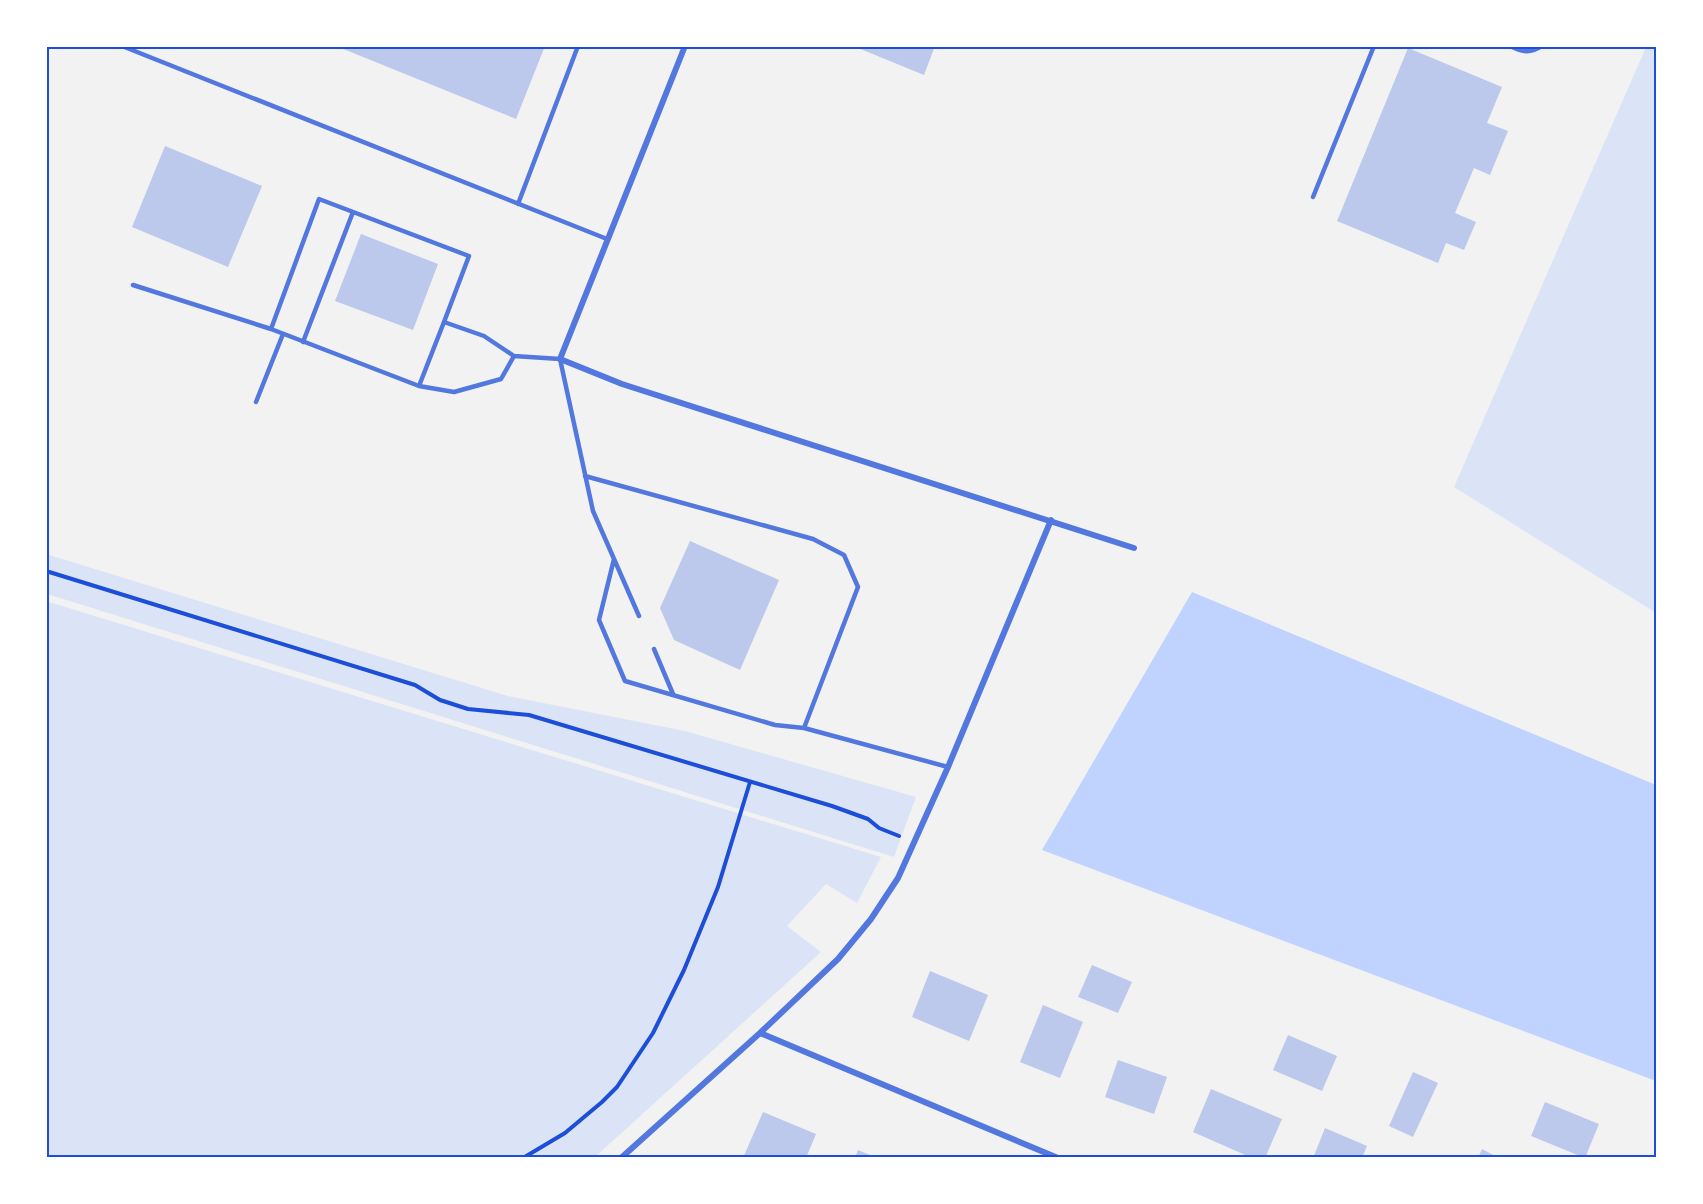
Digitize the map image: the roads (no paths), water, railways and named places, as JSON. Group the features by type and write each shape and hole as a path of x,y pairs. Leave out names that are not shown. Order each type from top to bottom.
{"street":[{"path":"685,46 560,359 622,384 1134,548"},
{"path":"621,1158 760,1033 838,959 871,919 898,878 948,767 1052,520"},
{"path":"760,1033 1058,1158"}],"lane":[{"path":"122,46 607,238"},
{"path":"518,204 578,46"},
{"path":"1313,197 1374,46"},
{"path":"1510,46 1520,51 1531,52 1542,46"},
{"path":"271,329 320,199 469,256 419,386"},
{"path":"303,342 353,212"},
{"path":"134,285 271,329 419,386 454,392 501,379 513,356"},
{"path":"444,322 484,336 513,356 560,359 593,511 639,616"},
{"path":"256,402 283,334"},
{"path":"585,476 813,539 844,555 858,587 804,728"},
{"path":"614,559 599,620 625,681 775,725 804,728 948,767"},
{"path":"654,649 673,694"}],"water":[{"path":"1192,592 1656,785 1656,1081 1042,850"}]}
